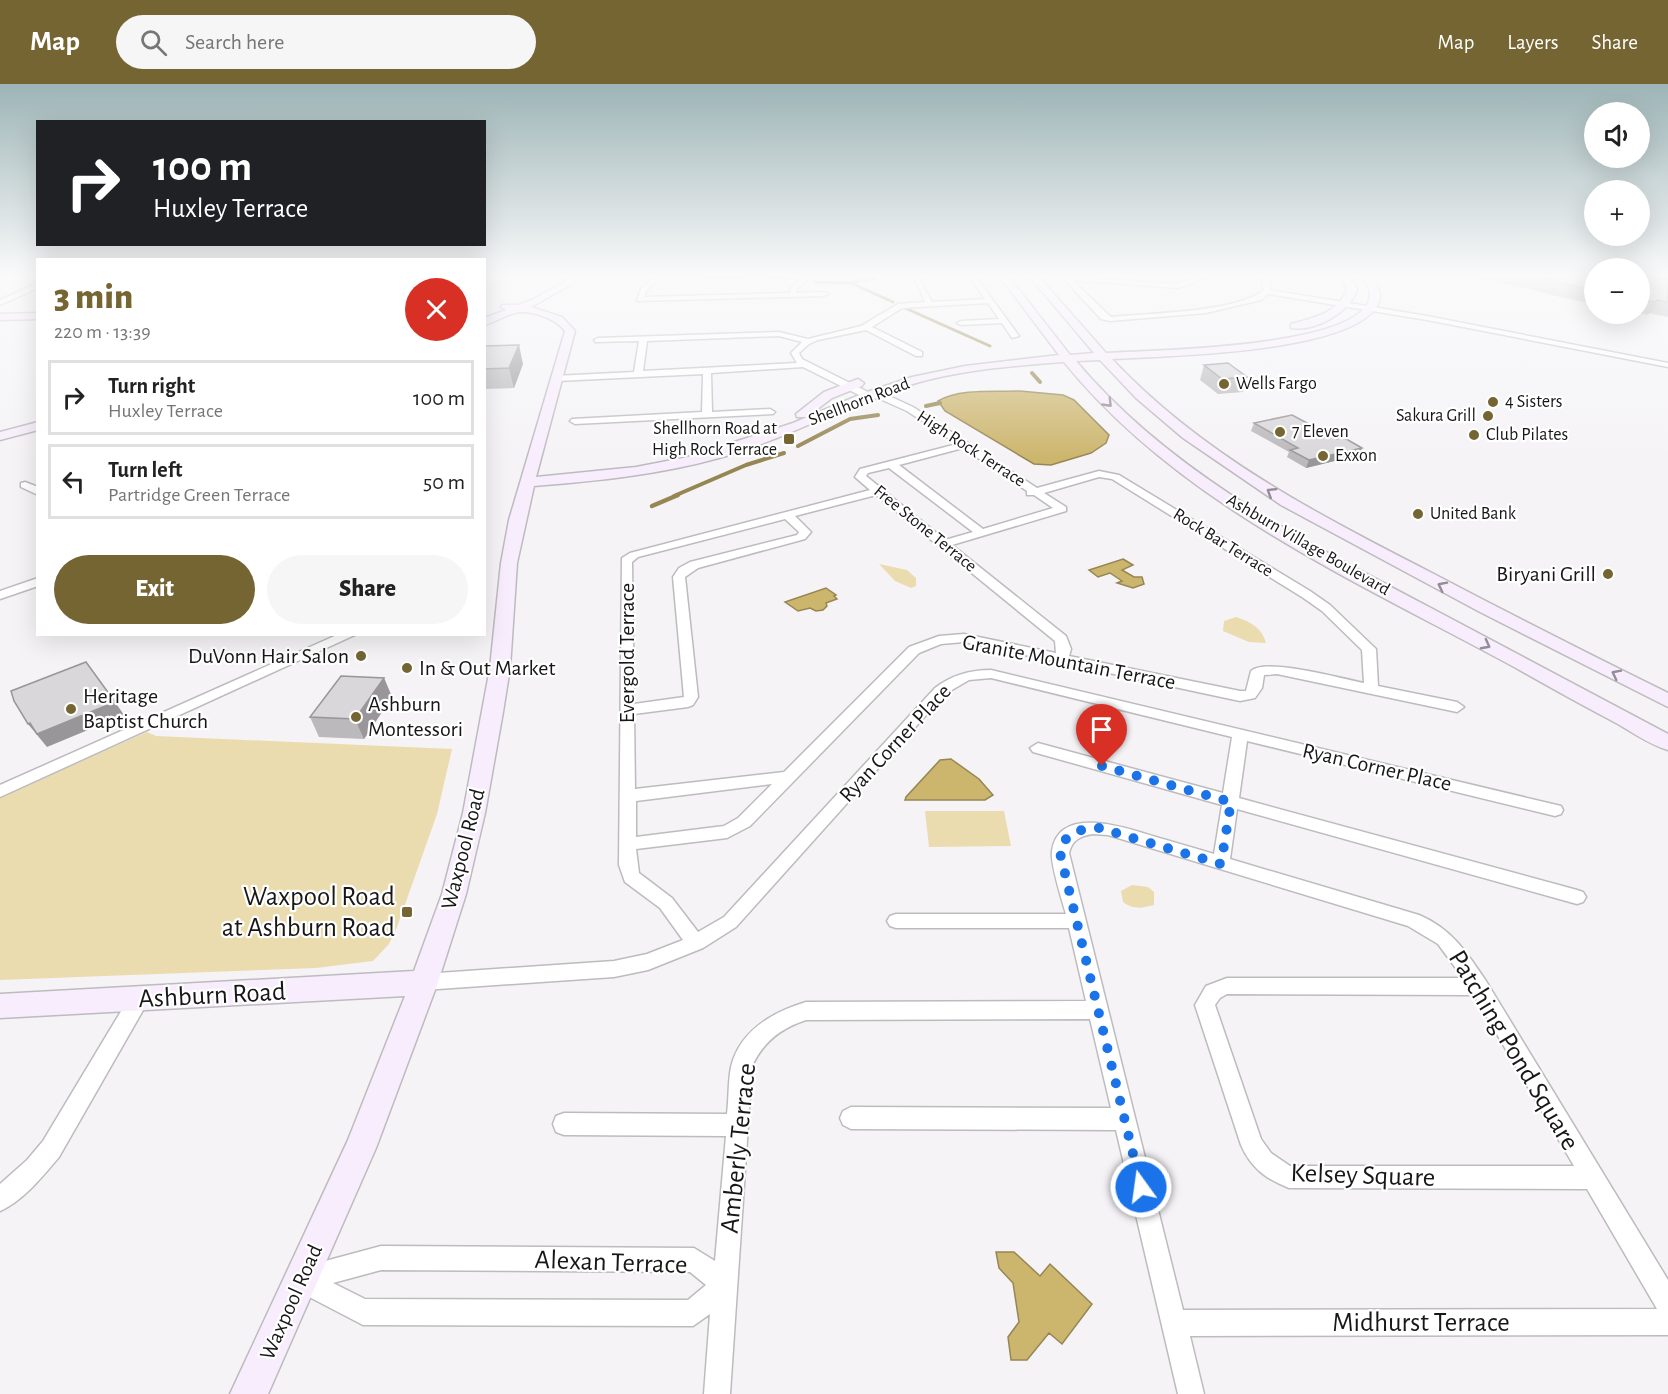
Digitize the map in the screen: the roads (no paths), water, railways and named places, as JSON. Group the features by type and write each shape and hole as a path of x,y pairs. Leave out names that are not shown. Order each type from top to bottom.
{"main road":[{"name":"Waxpool Road","path":"249,1394 360,1148 424,982 454,894 474,813 498,679 509,563 527,482 570,338"},
{"name":"Ashburn Village Boulevard","path":"1052,338 1109,405 1152,444 1246,511 1354,574 1668,743"},
{"name":"Ashburn Village Boulevard","path":"1088,338 1131,386 1182,431 1273,493 1402,565 1668,701"},
{"name":"Shellhorn Road","path":"1101,353 1229,338"},
{"name":"Shellhorn Road","path":"907,369 974,358 1230,348 1300,338"},
{"name":"Shellhorn Road","path":"527,482 640,471 723,452 807,422 866,395 913,380 1065,355"},
{"name":"Shellhorn Road","path":"771,434 789,424 814,404 868,380"},
{"path":"0,428 36,419"},
{"path":"0,436 36,427"},
{"name":"Ashburn Road","path":"0,1006 374,987 424,982"}],"street":[{"path":"598,340 667,338"},
{"path":"796,338 808,341"},
{"path":"820,338 801,345 795,353 799,361 866,395"},
{"path":"888,338 920,354"},
{"path":"1514,338 1668,370"},
{"path":"1521,338 1668,365"},
{"path":"638,375 643,339"},
{"path":"557,378 707,372 791,367 805,364"},
{"path":"707,372 707,415"},
{"name":"High Rock Terrace","path":"866,395 882,396 910,410 1062,509 944,544"},
{"name":"High Rock Terrace","path":"866,395 869,401 906,416 1048,513"},
{"path":"575,421 770,412"},
{"name":"Free Stone Terrace","path":"964,445 891,464 860,474 860,477 1061,639 1064,649 1062,658"},
{"path":"891,464 981,533"},
{"name":"Rock Bar Terrace","path":"1023,496 1099,474 1115,477 1326,608 1369,649 1371,689"},
{"path":"25,485 36,491"},
{"name":"Evergold Terrace","path":"696,943 666,903 631,877 627,796 626,561 634,555 878,491"},
{"path":"627,710 688,702 691,697 679,577 683,571 694,565 801,537 805,532 787,515"},
{"path":"0,595 36,583"},
{"path":"0,791 347,636"},
{"name":"Granite Mountain Terrace","path":"628,844 726,832 744,822 914,650 939,639 964,638 1240,696 1250,694 1255,688 1258,671 1267,670 1457,707"},
{"name":"Ryan Corner Place","path":"424,982 614,969 648,962 696,943 730,922 940,691 956,678 991,674 1555,810"},
{"path":"1221,864 1240,735"},
{"path":"1038,748 1577,897"},
{"path":"627,796 788,777"},
{"name":"Patching Pond Square","path":"1076,921 1060,853 1068,837 1091,828 1108,829 1425,925 1451,944 1479,987 1668,1304"},
{"path":"896,921 1076,921 1191,1394"},
{"name":"Kelsey Square","path":"1479,987 1227,986 1217,988 1208,995 1205,1005 1252,1145 1258,1156 1271,1169 1289,1177 1593,1178"},
{"path":"0,1199 51,1149 139,999"},
{"name":"Amberly Terrace","path":"717,1394 742,1065 751,1046 768,1027 787,1016 806,1011 1098,1010"},
{"path":"851,1118 1124,1119"},
{"path":"564,1124 737,1125"},
{"name":"Alexan Terrace","path":"381,1258 694,1260 725,1285 693,1313 363,1312 301,1279 381,1258"},
{"name":"Midhurst Terrace","path":"1174,1323 1668,1322"}],"waterway":[{"path":"972,338 990,346"},
{"path":"1032,373 1040,382"},
{"path":"926,406 940,403"},
{"path":"798,446 850,419 878,415"},
{"path":"674,496 746,465 784,453"},
{"path":"652,506 678,495"}],"place":[{"name":"Wells Fargo","path":"1224,384"},
{"name":"4 Sisters","path":"1493,402"},
{"name":"Sakura Grill","path":"1488,416"},
{"name":"7 Eleven","path":"1280,432"},
{"name":"Club Pilates","path":"1474,435"},
{"name":"Shellhorn Road at High Rock Terrace","path":"789,439"},
{"name":"Exxon","path":"1323,456"},
{"name":"United Bank","path":"1418,514"},
{"name":"Biryani Grill","path":"1608,574"},
{"name":"DuVonn Hair Salon","path":"361,656"},
{"name":"In & Out Market","path":"407,668"},
{"name":"Heritage Baptist Church","path":"71,709"},
{"name":"Ashburn Montessori","path":"356,717"},
{"name":"Waxpool Road at Ashburn Road","path":"407,912"}]}
